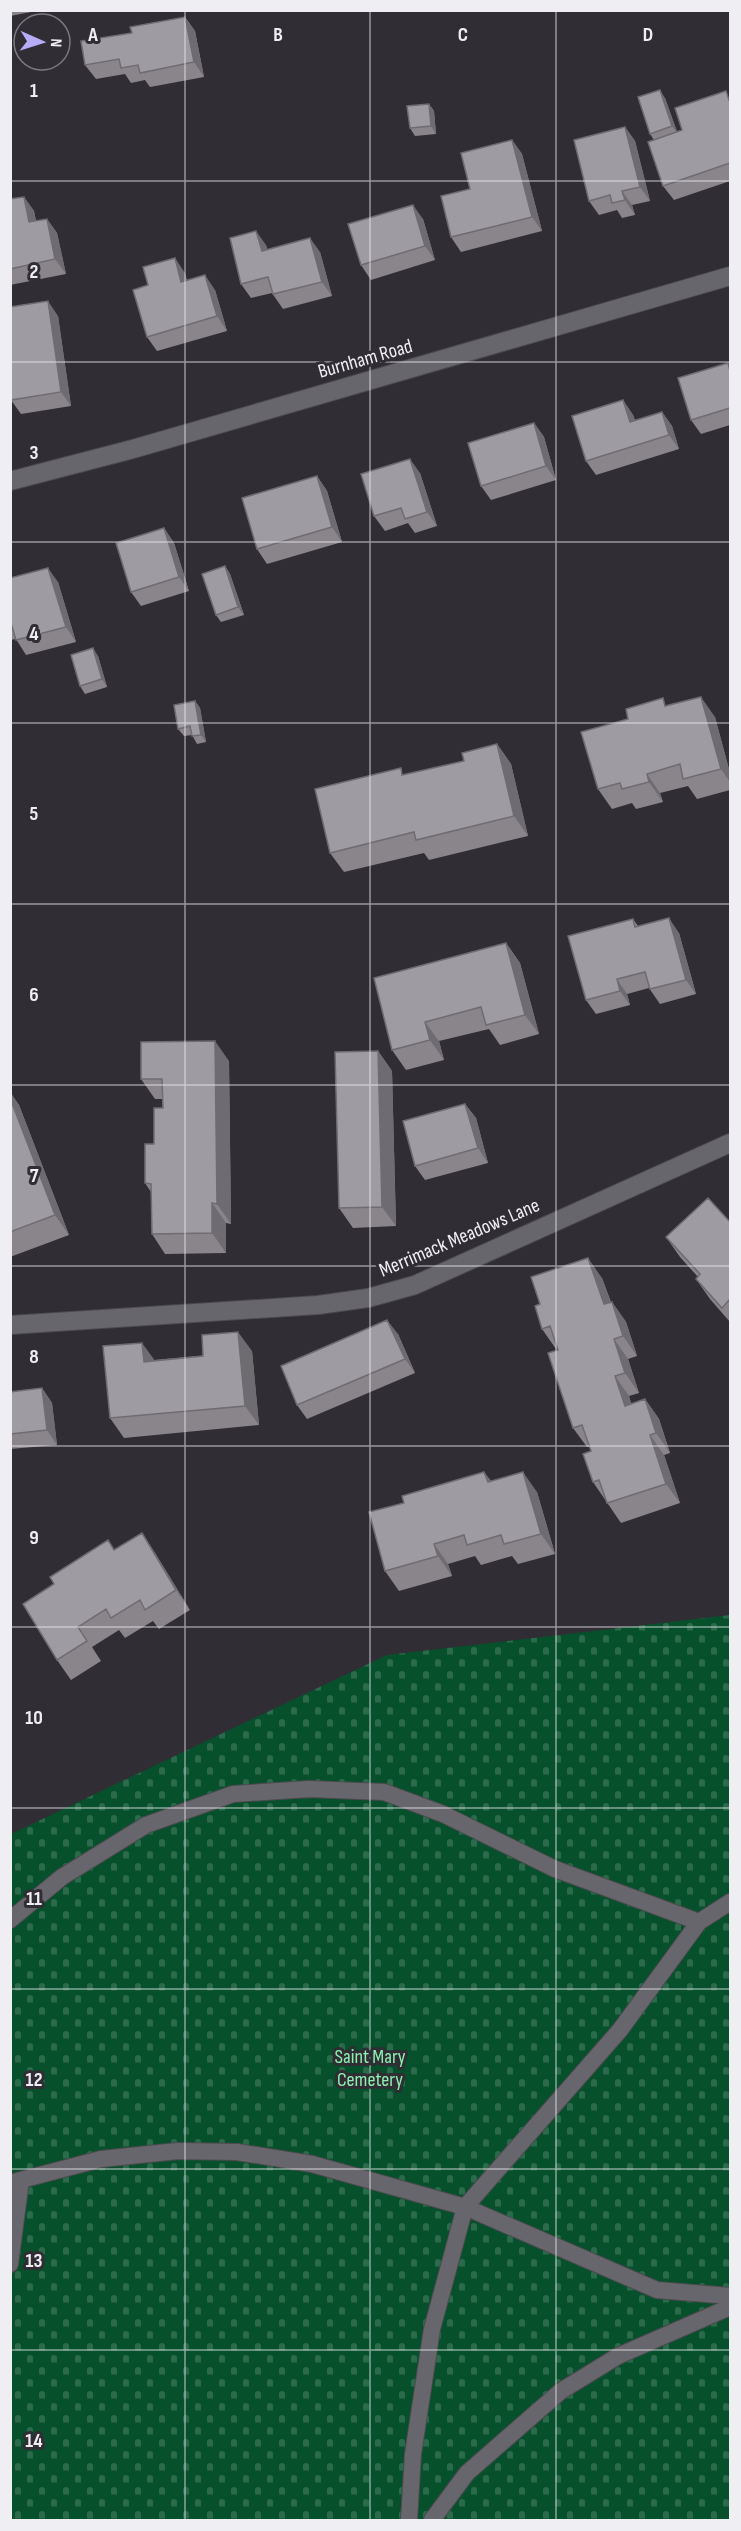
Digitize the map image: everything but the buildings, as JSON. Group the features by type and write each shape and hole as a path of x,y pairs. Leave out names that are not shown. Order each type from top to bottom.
{"street":[{"name":"Burnham Road","path":"10,481 133,449 730,276"},
{"name":"Merrimack Meadows Lane","path":"10,1324 269,1310 368,1298 415,1285 730,1143"}],"lane":[{"path":"10,1920 62,1877 146,1825 232,1794 309,1789 384,1792 443,1814 555,1869 699,1922"},
{"path":"409,2520 413,2454 432,2329 465,2207 620,2030 699,1922 730,1902"},
{"path":"10,2264 16,2181 101,2159 178,2151 237,2152 312,2164 465,2207 657,2290 730,2296"},
{"path":"432,2520 467,2473 561,2391 618,2356 730,2307"}],"green space":[{"name":"Saint Mary Cemetery","path":"730,1615 730,2520 11,2520 11,1834 387,1655"}]}
